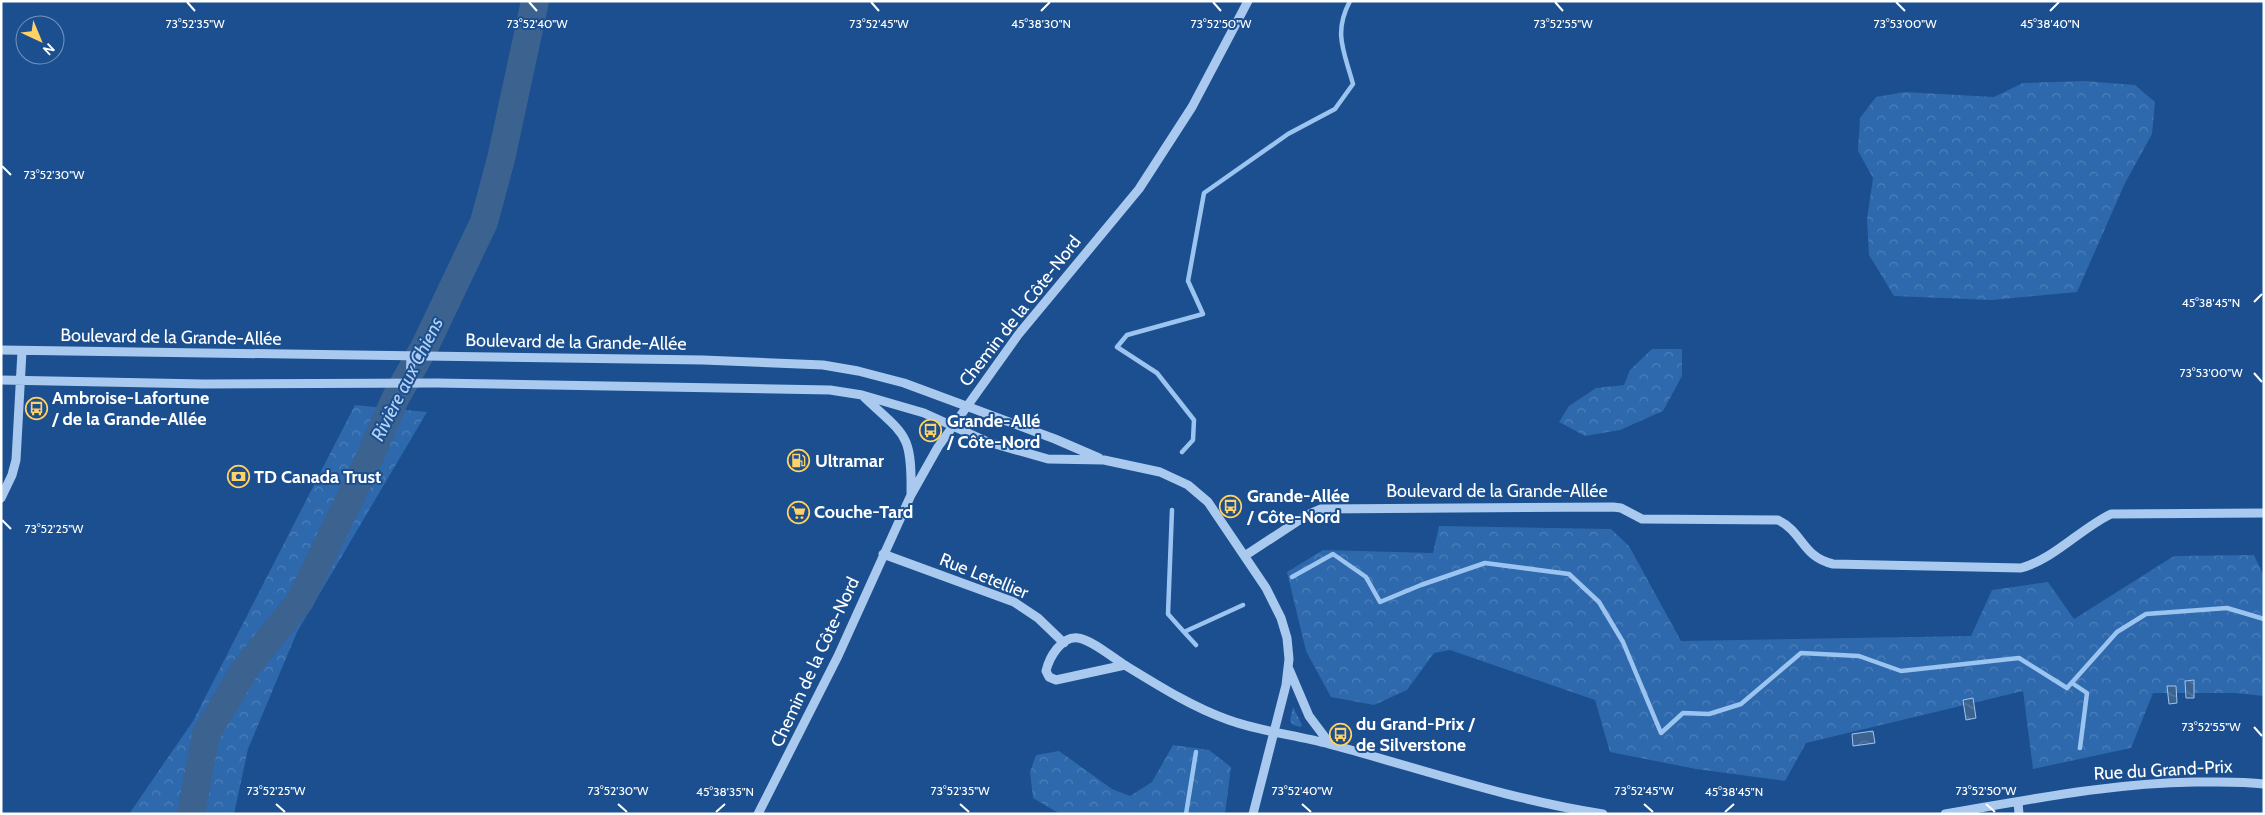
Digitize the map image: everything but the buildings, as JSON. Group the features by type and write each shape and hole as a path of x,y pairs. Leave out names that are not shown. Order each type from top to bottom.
{"street":[{"name":"Chemin de la Côte-Nord","path":"758,814 838,656 911,495 953,425 1038,309 1139,189 1192,107 1248,1"},
{"name":"Boulevard de la Grande-Allée","path":"1,350 762,361 823,365 881,376 1055,439 1104,460"},
{"path":"1,498 10,480 16,460 22,351"},
{"path":"409,357 413,383"},
{"name":"Boulevard de la Grande-Allée","path":"1,380 803,388 862,395 924,413 988,442 1048,459 1104,460 1160,472 1188,485 1212,506 1246,555 1271,597 1285,628 1288,648 1288,669 1275,731 1252,814"},
{"path":"862,395 895,424 908,443 912,463 911,495"},
{"name":"Boulevard de la Grande-Allée","path":"1246,555 1307,515 1321,509 1613,507 1621,508 1642,519 1778,520 1786,523 1814,557 1833,564 2021,568 2032,565 2097,520 2110,514 2264,513"},
{"name":"Rue Letellier","path":"883,554 1014,602 1038,618 1064,642"},
{"path":"1125,665 1052,680 1046,675 1047,668 1055,652 1064,642 1073,638 1084,640 1215,715 1246,725 1330,744 1559,810 1603,814"},
{"path":"1288,669 1309,716 1330,744"},
{"name":"Rue du Grand-Prix","path":"1946,814 2115,786 2157,782 2246,781 2264,784"},
{"path":"2018,802 2020,814"}],"green space":[{"path":"2084,81 2135,85 2155,102 2152,134 2125,183 2077,292 1992,300 1894,296 1869,255 1867,219 1873,178 1858,151 1860,118 1876,97 1905,92 1994,97 2023,83"},
{"path":"1652,349 1682,349 1682,376 1663,411 1620,430 1585,436 1559,422 1569,406 1596,388 1624,385 1630,370"},
{"path":"355,405 427,412 297,632 248,749 234,814 129,814 193,721"},
{"path":"1439,526 1611,529 1629,546 1681,641 1971,636 1992,590 2048,582 2074,619 2174,556 2254,555 2264,577 2264,696 2236,693 2153,693 2131,748 2033,769 2023,691 1806,743 1785,781 1696,769 1610,752 1595,700 1450,650 1434,653 1407,690 1374,705 1331,697 1306,651 1287,572 1323,550 1433,553"},
{"path":"1293,707 1302,725 1301,727 1293,725 1290,721"},
{"path":"1173,745 1209,750 1231,767 1225,814 1060,814 1033,798 1030,772 1036,755 1059,751 1112,789 1130,796 1152,782"}],"water":[{"path":"2194,680 2194,698 2186,698 2185,681"},
{"path":"2167,686 2176,686 2177,703 2169,704"},
{"path":"1973,698 1976,718 1966,720 1963,700"},
{"path":"1873,731 1875,743 1853,746 1852,734"}],"waterway":[{"name":"Rivière aux Chiens","path":"191,814 206,734 245,669 300,601 368,461 395,399 426,344 484,222 501,159 535,1"},
{"path":"1182,452 1193,440 1194,420 1157,373 1117,347 1127,335 1203,314 1188,281 1204,193 1288,134 1335,109 1353,84 1341,33 1345,12 1350,1"},
{"path":"1172,510 1168,614 1184,632 1243,605"},
{"path":"1292,577 1333,554 1366,577 1380,602 1421,585 1485,563 1569,574 1599,602 1623,642 1661,733 1683,713 1709,714 1741,704 1801,653 1859,656 1901,671 2019,658 2067,688 2117,632 2146,614 2227,608 2264,619"},
{"path":"1184,632 1196,645"},
{"path":"2072,683 2087,693 2080,748"},
{"path":"1186,814 1196,752"}],"place":[{"name":"Ambroise-Lafortune / de la Grande-Allée","path":"36,408"},
{"name":"Grande-Allé / Côte-Nord","path":"931,431"},
{"name":"Ultramar","path":"799,461"},
{"name":"TD Canada Trust","path":"238,477"},
{"name":"Grande-Allée / Côte-Nord","path":"1231,506"},
{"name":"Couche-Tard","path":"798,512"},
{"name":"du Grand-Prix / de Silverstone","path":"1340,734"}]}
